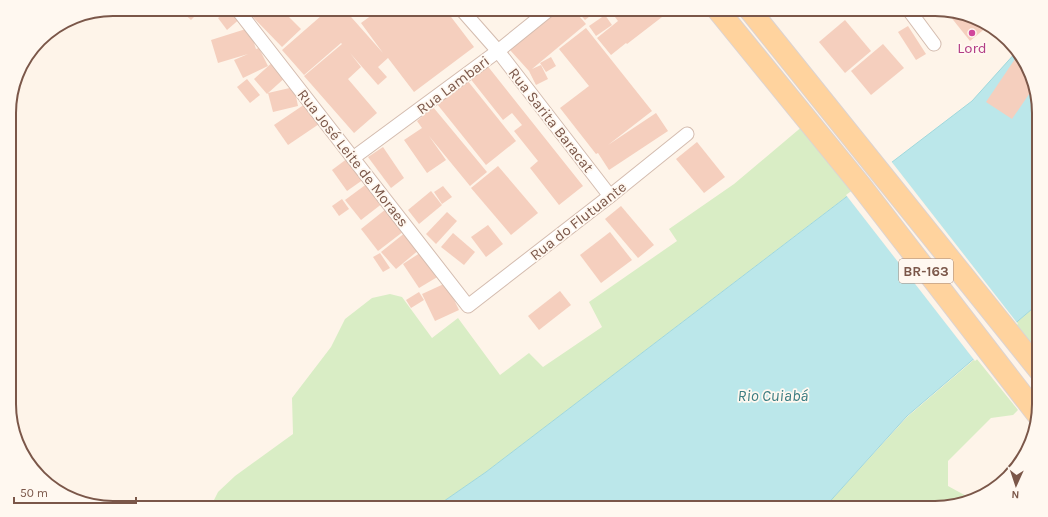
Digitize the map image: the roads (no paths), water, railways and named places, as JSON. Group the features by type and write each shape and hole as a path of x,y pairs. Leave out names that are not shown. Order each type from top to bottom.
{"main road":[{"name":"BR-163","path":"723,16 861,186 1032,408"},
{"name":"BR-163","path":"755,16 1032,361"}],"street":[{"name":"Rua José Leite de Moraes","path":"242,16 468,306"},
{"name":"Rua Sarita Baracat","path":"467,16 498,51 610,196"},
{"name":"Rua Lambari","path":"353,158 498,51 541,16"},
{"path":"913,16 934,44"},
{"name":"Rua do Flutuante","path":"468,306 687,134"}],"water":[{"name":"Rio Cuiabá","path":"1013,55 1025,76 1029,88 1032,113 1032,309 907,416 830,501 444,501 486,472 972,101"}],"place":[{"name":"Lord","path":"972,33"}]}
